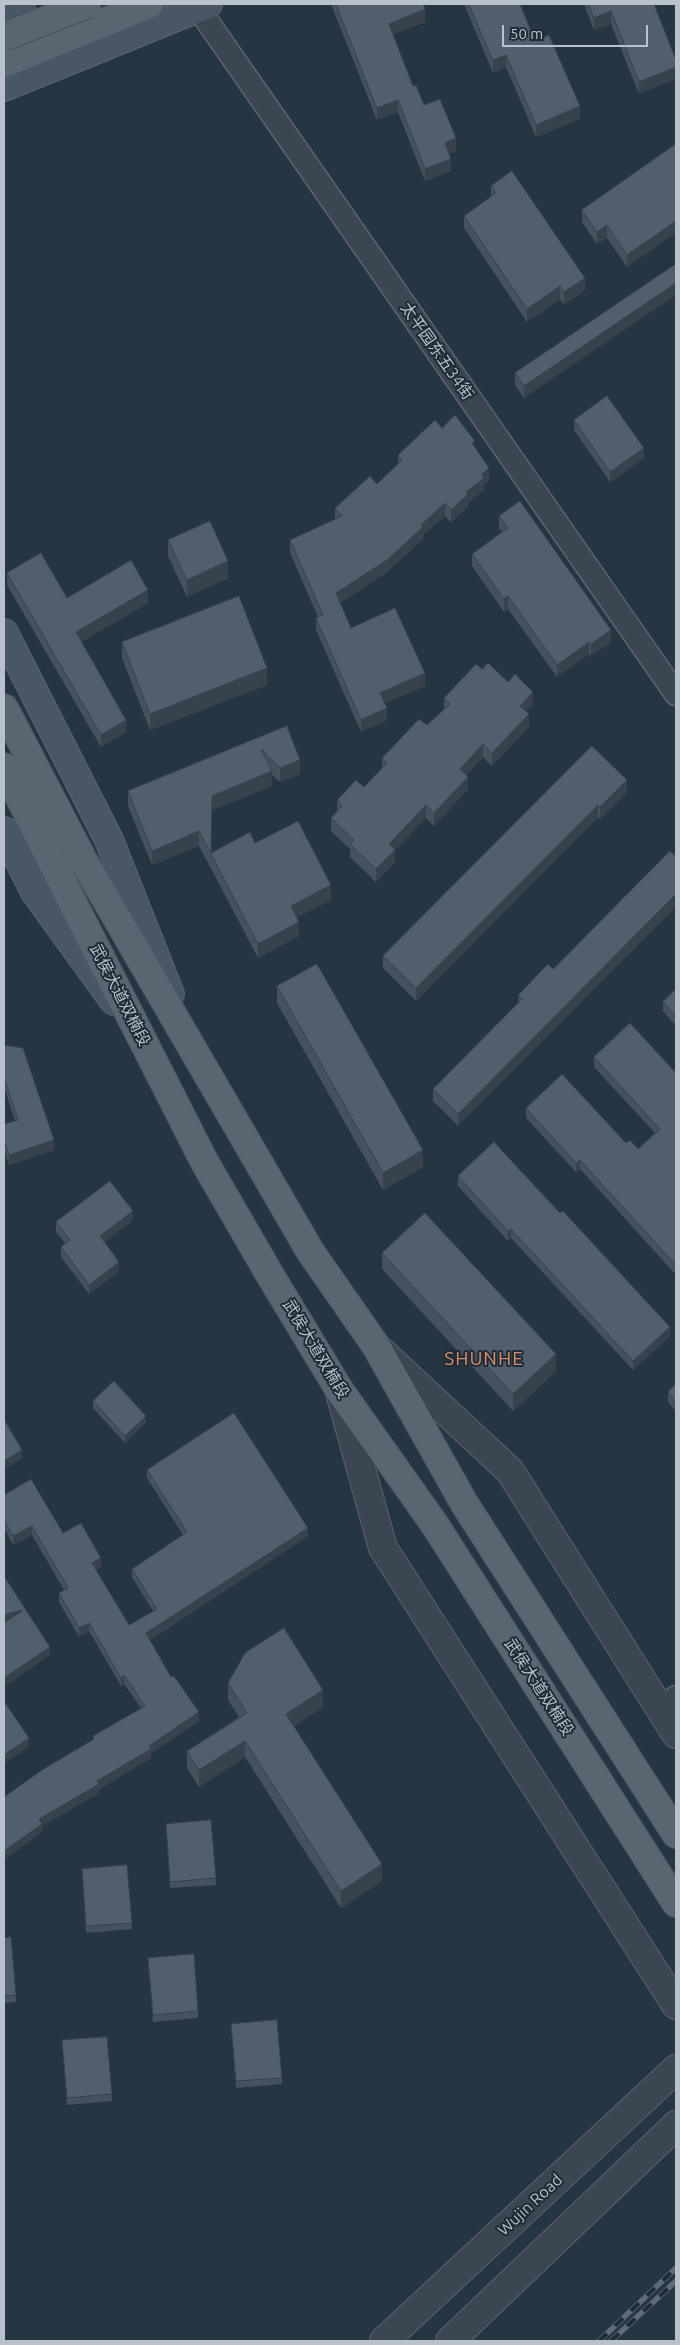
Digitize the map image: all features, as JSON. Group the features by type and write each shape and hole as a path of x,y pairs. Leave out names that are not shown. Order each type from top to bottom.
{"main road":[{"path":"4,11 21,4"},
{"path":"4,37 87,4"},
{"path":"4,63 149,4"},
{"path":"4,87 203,6"},
{"path":"4,633 109,840 190,1044"},
{"name":"武侯大道双楠段","path":"4,708 82,860 310,1251 376,1346 464,1503 676,1834"},
{"name":"武侯大道双楠段","path":"4,767 204,1161 340,1391 435,1525 676,1903"},
{"path":"4,831 11,866 35,892 144,1042"}],"street":[{"name":"太平园东五34街","path":"203,6 676,694"},
{"path":"376,1346 510,1472 669,1704 676,1734"},
{"path":"340,1391 383,1548 673,1995"},
{"name":"Wujin Road","path":"384,2341 676,2069"},
{"path":"450,2341 676,2126"}],"building":[{"path":"336,4 423,4 425,9 389,24 413,86 416,85 424,105 440,99 456,138 445,143 451,159 425,169 398,100 377,108"},
{"path":"469,4 520,4 535,41 549,35 580,106 536,125 506,55 493,60"},
{"path":"589,4 654,4 676,60 676,67 639,82 611,11 594,18"},
{"path":"676,144 676,221 627,255 607,225 597,232 582,210"},
{"path":"512,171 585,278 564,292 560,286 527,309 464,216 496,193 491,186"},
{"path":"676,264 676,283 524,386 515,373"},
{"path":"607,396 644,448 610,472 574,420"},
{"path":"455,415 475,441 472,443 489,468 482,474 484,478 466,492 468,494 451,510 445,503 421,525 423,527 387,560 336,593 351,628 395,608 425,673 380,693 387,708 361,720 316,618 323,615 290,540 342,516 335,508 370,476 377,484 402,460 398,455 435,420 442,428"},
{"path":"520,501 611,630 591,644 589,642 557,665 508,596 504,599 472,554 508,528 499,516"},
{"path":"210,521 228,561 187,580 168,540"},
{"path":"41,553 67,598 131,560 148,590 76,632 126,720 101,735 7,573"},
{"path":"239,596 267,668 150,714 122,642"},
{"path":"488,663 508,682 515,674 533,692 520,706 529,714 492,753 483,744 460,769 468,777 434,813 426,805 389,844 395,850 376,869 350,844 354,840 331,818 342,806 337,800 356,780 364,787 387,763 382,758 419,719 427,725 450,704 444,698 476,664 482,669"},
{"path":"287,726 300,760 280,768 261,749 272,771 212,796 211,853 250,832 255,843 298,821 331,885 291,906 299,922 258,944 199,831 152,851 128,791"},
{"path":"592,746 627,780 600,807 598,805 416,988 383,956"},
{"path":"670,851 676,857 676,894 458,1114 433,1089 522,999 518,995 548,964 553,969"},
{"path":"317,964 423,1150 383,1173 277,986"},
{"path":"676,989 676,1016 663,1002"},
{"path":"630,1023 676,1073 676,1265 580,1160 576,1163 526,1108 562,1074 626,1143 630,1140 638,1149 660,1129 594,1057"},
{"path":"4,1045 23,1048 54,1140 9,1155 4,1140 4,1124 18,1120 4,1077"},
{"path":"494,1142 560,1213 563,1211 670,1327 633,1361 511,1229 508,1231 458,1176"},
{"path":"110,1181 133,1211 100,1236 119,1262 89,1285 61,1247 70,1240 56,1222"},
{"path":"425,1213 556,1354 513,1394 382,1253"},
{"path":"114,1381 146,1416 125,1436 93,1401"},
{"path":"676,1384 676,1402 668,1392"},
{"path":"234,1413 308,1528 146,1633 171,1677 174,1676 199,1712 149,1746 151,1749 97,1781 99,1784 39,1819 42,1824 4,1851 4,1797 42,1770 94,1739 93,1736 145,1706 124,1675 121,1678 89,1623 79,1628 59,1593 68,1588 32,1526 13,1536 4,1520 4,1495 31,1479 63,1533 81,1523 101,1558 92,1563 129,1625 157,1609 132,1569 187,1532 147,1470"},
{"path":"4,1419 22,1450 4,1461"},
{"path":"4,1576 50,1647 4,1678 4,1623 23,1610 4,1615"},
{"path":"284,1628 323,1690 286,1714 382,1864 341,1891 245,1741 199,1770 187,1751 247,1713 228,1683 245,1653"},
{"path":"4,1701 29,1738 4,1755"},
{"path":"211,1820 216,1878 170,1882 166,1824"},
{"path":"127,1865 132,1923 86,1926 82,1869"},
{"path":"11,1937 16,1995 4,1996 4,1938"},
{"path":"194,1954 198,2011 153,2015 148,1958"},
{"path":"277,2020 282,2078 236,2081 231,2024"},
{"path":"107,2037 112,2094 67,2098 62,2040"}],"railway":[{"path":"599,2341 676,2268"},
{"path":"611,2341 676,2281"}],"district":[{"name":"SHUNHE","path":"484,1359"}]}
